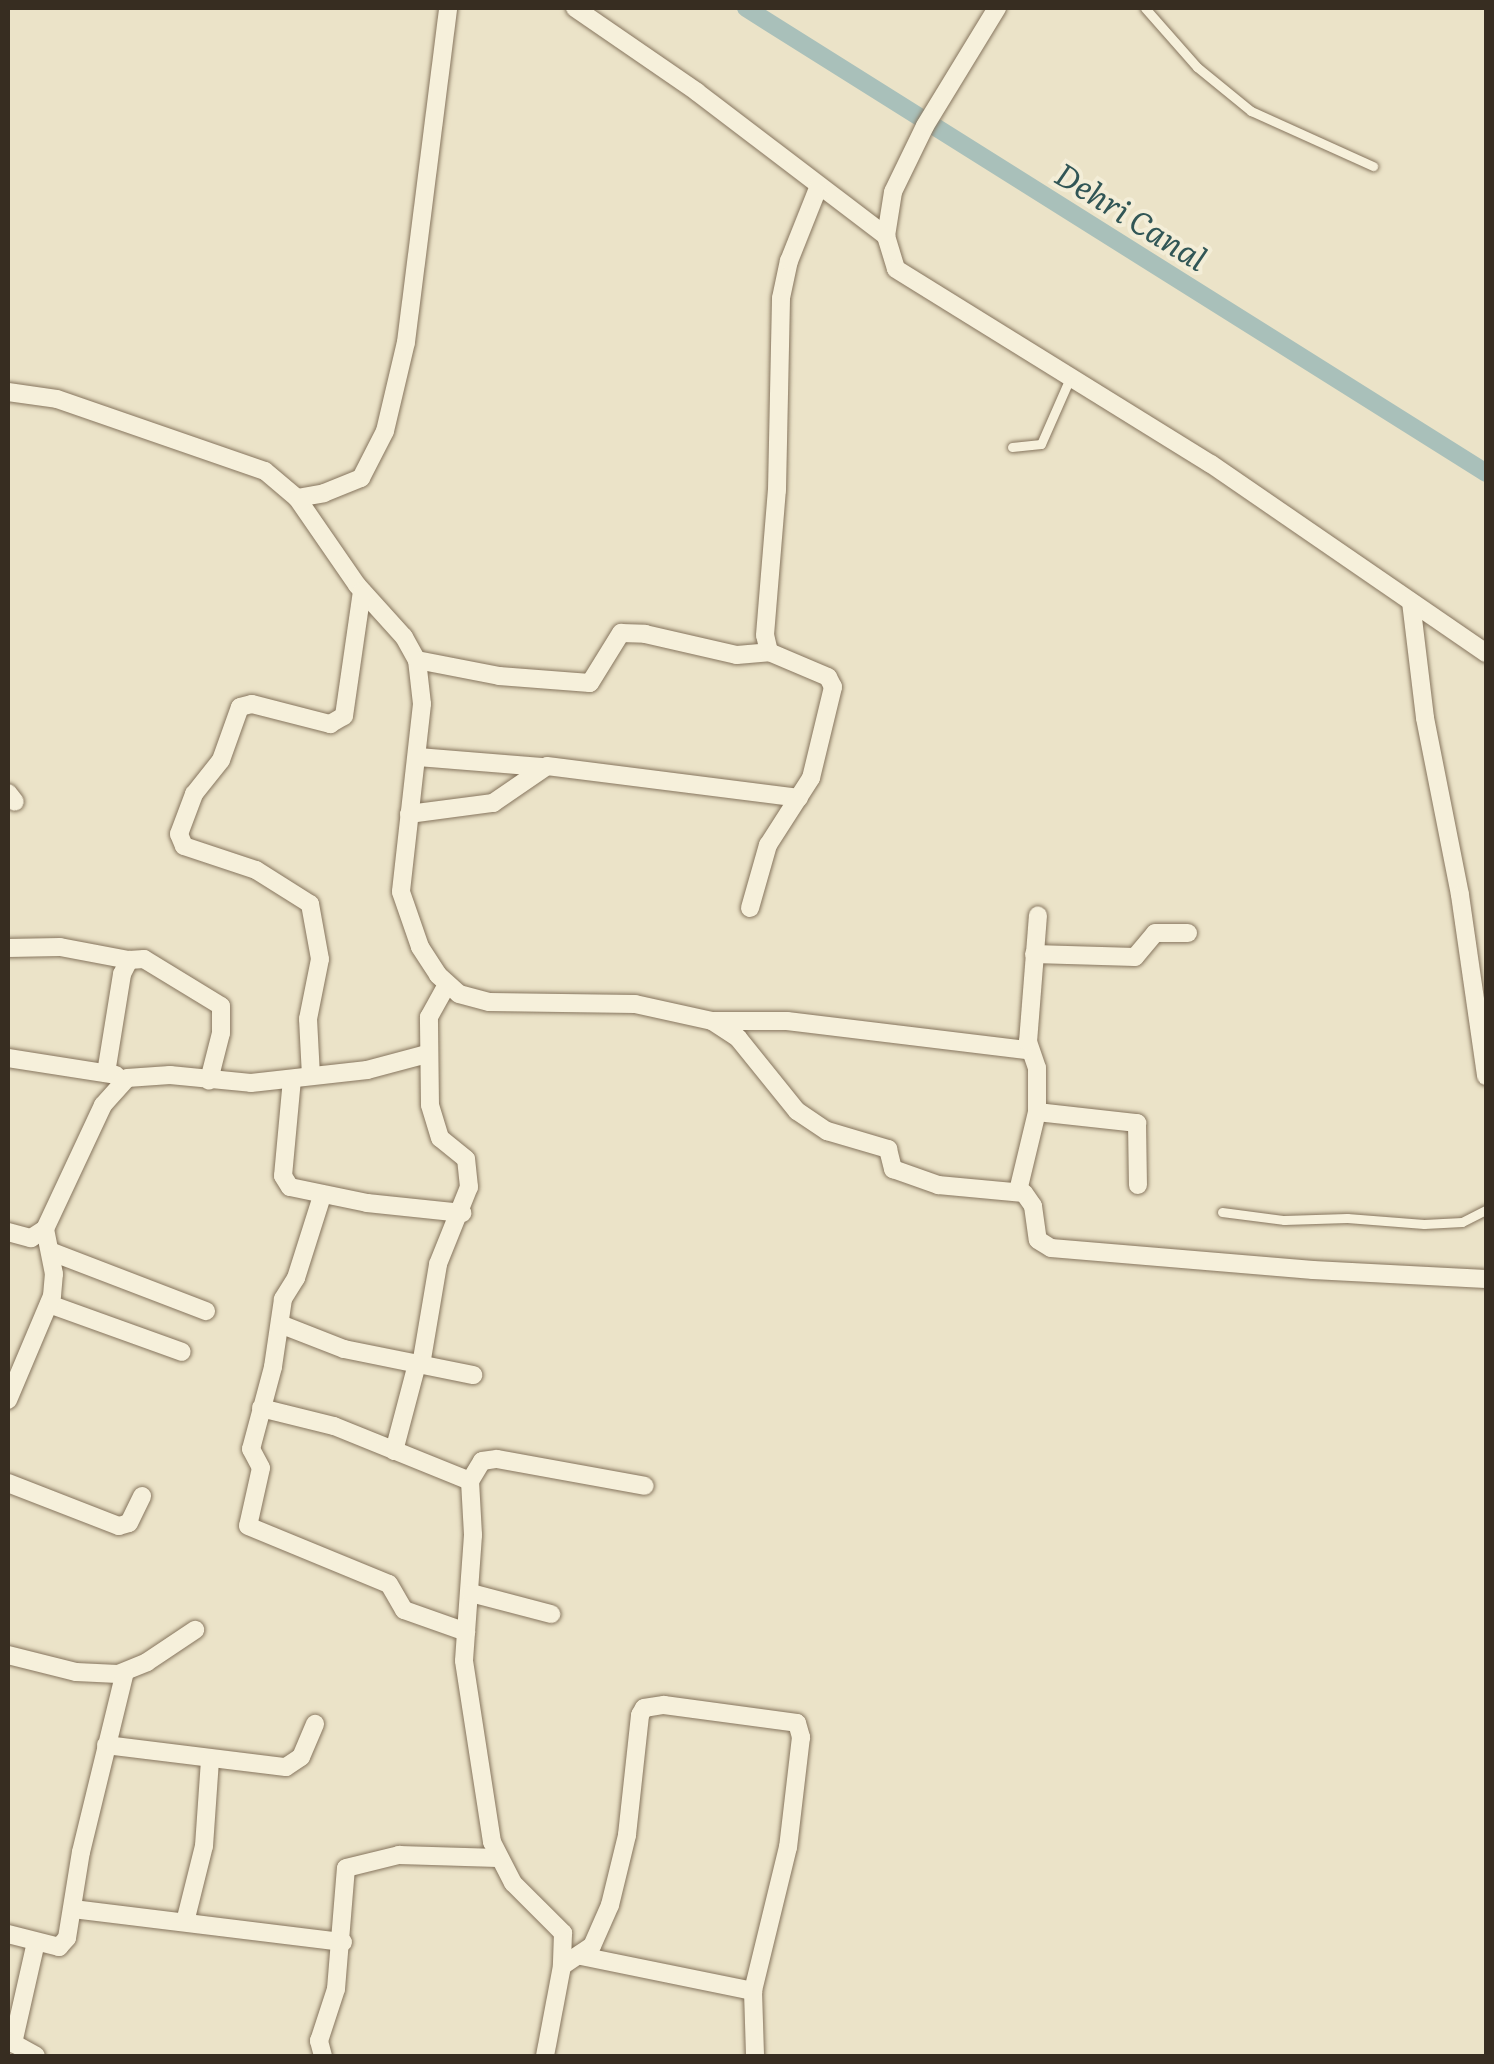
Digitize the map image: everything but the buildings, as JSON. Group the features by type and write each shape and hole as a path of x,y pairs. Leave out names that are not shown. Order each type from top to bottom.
{"street":[{"path":"297,498 335,490 360,478 385,432 408,330 448,8"},
{"path":"575,8 696,92 886,236"},
{"path":"997,8 925,126 893,192 886,236 896,269 914,284 1211,464 1486,653"},
{"path":"769,652 764,635 776,490 782,298 789,262 818,188"},
{"path":"8,392 57,398 170,440 235,458 276,478 297,498 362,591 404,637 418,660 422,704 401,871 405,912 420,947 447,985 472,999 489,1002 622,1002 712,1021 787,1020 1028,1050"},
{"path":"362,591 344,716 330,724 252,704 240,707 221,760 194,794 179,834 184,846 256,870 310,904 320,959 283,1176 290,1187 322,1196 462,1213"},
{"path":"1411,602 1425,718 1456,877 1486,1076"},
{"path":"418,660 500,676 590,684 596,679 615,636 646,634 737,655 769,652 828,678 833,687 818,757 800,798 762,860 750,908"},
{"path":"418,757 581,768 676,785 800,798"},
{"path":"410,814 493,803 542,768"},
{"path":"1018,1191 1037,1112 1036,1062 1028,1050 1038,914"},
{"path":"1034,954 1135,957 1155,933 1188,933"},
{"path":"8,948 60,947 152,961 221,1006 223,1016 209,1080"},
{"path":"106,1073 122,974 129,960"},
{"path":"394,1451 419,1364 438,1264 462,1213 469,1168 462,1153 446,1144 434,1127 427,1054 433,1004 447,985"},
{"path":"712,1021 738,1038 797,1112 827,1131 888,1150 897,1171 938,1185 1018,1191 1033,1206 1038,1240 1064,1251 1486,1280"},
{"path":"8,1058 126,1078 154,1074 251,1083 390,1066 427,1054"},
{"path":"8,1232 32,1238 45,1229 103,1106 126,1078"},
{"path":"1037,1112 1137,1123 1138,1185"},
{"path":"322,1196 296,1278 284,1293 251,1449 260,1468 248,1526 389,1584 404,1610 466,1632"},
{"path":"8,1400 49,1304 54,1274 45,1229"},
{"path":"52,1252 206,1311"},
{"path":"49,1304 182,1352"},
{"path":"280,1324 344,1349 473,1375"},
{"path":"8,1345 27,1349"},
{"path":"262,1408 334,1426 470,1481"},
{"path":"545,2056 562,1966 563,1933 513,1883 498,1858 468,1694 470,1481 482,1461 497,1460 645,1486"},
{"path":"8,1483 119,1526 129,1523 142,1496"},
{"path":"470,1593 551,1614"},
{"path":"8,1655 76,1672 125,1672 195,1630"},
{"path":"8,1934 64,1944 125,1672"},
{"path":"562,1966 581,1956 600,1931 620,1872 644,1708 664,1705 792,1722 800,1728 801,1737 788,1847 753,1991 754,2056"},
{"path":"106,1745 210,1760 292,1766 301,1757 315,1724"},
{"path":"185,1922 204,1846 210,1760"},
{"path":"323,2056 320,2035 332,2007 342,1942 342,1878 350,1866 398,1856 498,1858"},
{"path":"73,1909 342,1942"},
{"path":"36,1942 14,2043 36,2056"},
{"path":"581,1956 753,1991"}],"lane":[{"path":"1145,8 1197,66 1251,111 1373,166"},
{"path":"1012,447 1041,444 1070,378"},
{"path":"1222,1212 1284,1220 1347,1218 1424,1224 1462,1222 1486,1210"}],"waterway":[{"name":"Dehri Canal","path":"746,8 1486,473"}]}
